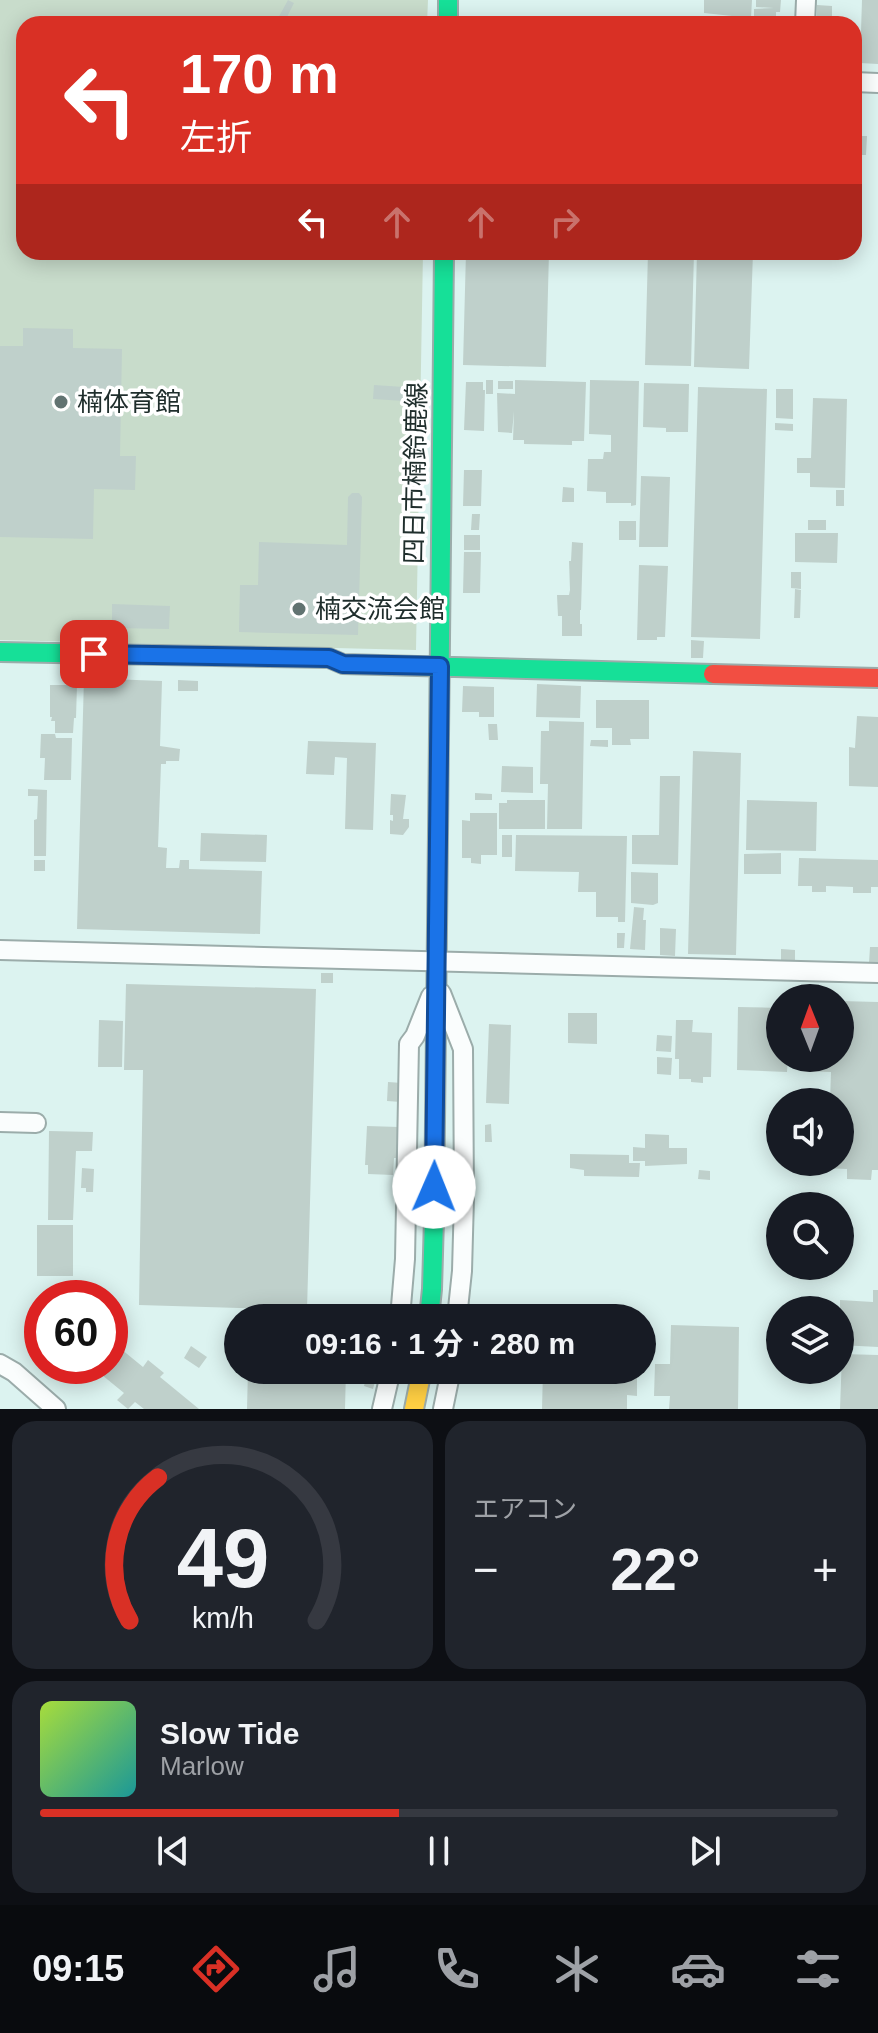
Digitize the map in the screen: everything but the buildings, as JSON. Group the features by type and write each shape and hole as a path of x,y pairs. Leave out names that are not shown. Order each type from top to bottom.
{"main road":[{"name":"四日市楠鈴鹿線","path":"430,1304 434,1242 438,962 444,260"},
{"path":"0,652 329,658 343,664 878,678"},
{"path":"414,1409 419,1384"}],"street":[{"path":"0,950 878,973"},
{"path":"401,1304 405,1259 409,1044 437,982"},
{"path":"437,982 463,1049 464,1198 458,1304"},
{"path":"0,1122 36,1123"},
{"path":"0,1364 14,1372 56,1409"},
{"path":"382,1409 388,1384"},
{"path":"443,1409 448,1384"}],"green space":[{"path":"0,0 428,0 427,16 16,16 16,260 423,260 416,650 0,640"}],"traffic: fast":[{"path":"448,0 448,16"},
{"path":"430,1304 434,1218 444,260"},
{"path":"0,652 329,658 343,664 713,674"}],"traffic: slow":[{"path":"414,1409 419,1384"}],"traffic: jam":[{"path":"713,674 878,678"}],"place":[{"name":"楠体育館","path":"61,402"},
{"name":"楠交流会館","path":"299,609"}],"route":[{"path":"94,654 329,658 343,664 440,666 434,1187"}]}
